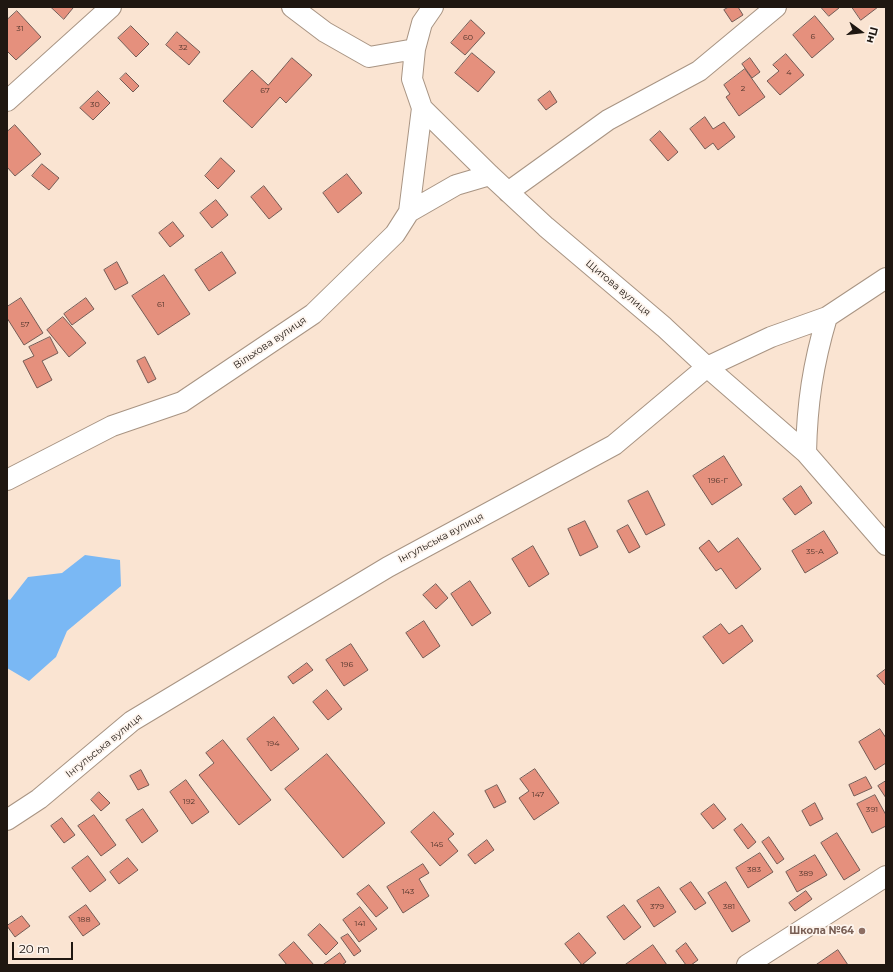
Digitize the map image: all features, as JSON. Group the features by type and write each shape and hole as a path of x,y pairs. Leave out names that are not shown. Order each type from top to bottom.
{"street":[{"path":"7,101 110,7"},
{"path":"292,7 325,32 369,57 415,49"},
{"name":"Щитова вулиця","path":"433,7 422,23 415,49 412,78 422,108 490,175 546,227 664,327 707,368 806,453 886,545"},
{"path":"508,192 608,120 699,71 776,7"},
{"name":"Вільхова вулиця","path":"7,480 112,426 182,402 313,314 395,234 409,212 422,108"},
{"path":"409,212 456,185 490,175"},
{"name":"Інгульська вулиця","path":"7,820 39,799 132,721 388,567 614,445 707,368 771,337 826,317 886,278"},
{"path":"806,453 806,421 810,385 817,350 826,317"},
{"path":"747,965 886,876"}],"water":[{"path":"85,555 120,560 121,586 67,631 56,657 29,681 7,668 7,599 10,600 28,577 62,573"}],"building":[{"path":"51,7 72,7 73,8 64,19"},
{"path":"729,7 738,7 743,15 732,22 724,10"},
{"path":"821,7 838,7 839,8 829,16"},
{"path":"852,7 878,7 861,20"},
{"path":"17,11 41,37 16,60 7,51 7,20"},
{"path":"815,16 834,39 812,58 793,35"},
{"path":"471,20 485,33 465,55 451,43"},
{"path":"131,26 149,44 136,57 118,38"},
{"path":"177,32 200,52 189,65 166,45"},
{"path":"472,53 495,72 478,92 455,73"},
{"path":"786,54 804,75 780,95 767,81 779,71 773,65"},
{"path":"292,58 312,75 286,103 280,97 252,128 223,101 252,70 268,85"},
{"path":"750,58 760,72 752,78 742,64"},
{"path":"745,69 765,97 739,116 726,97 730,94 724,85"},
{"path":"126,73 139,86 133,92 120,79"},
{"path":"98,91 110,103 93,120 80,108"},
{"path":"550,91 557,102 546,110 538,100"},
{"path":"705,117 713,129 724,122 735,137 718,150 713,143 705,149 690,129"},
{"path":"15,125 41,154 15,176 7,167 7,132"},
{"path":"660,131 678,152 668,161 650,140"},
{"path":"221,158 235,171 218,189 205,176"},
{"path":"42,164 59,178 49,190 32,176"},
{"path":"347,174 362,193 338,213 323,193"},
{"path":"264,186 282,209 269,219 251,197"},
{"path":"216,200 228,215 212,228 200,213"},
{"path":"173,222 184,236 170,247 159,233"},
{"path":"222,252 236,273 209,291 195,270"},
{"path":"117,262 128,283 115,290 104,270"},
{"path":"164,275 190,314 158,335 132,296"},
{"path":"21,298 43,333 24,345 7,318 7,307"},
{"path":"86,298 94,309 72,325 64,314"},
{"path":"63,317 86,343 69,357 47,330"},
{"path":"50,337 58,353 42,361 52,380 37,388 23,361 34,356 29,347"},
{"path":"145,357 156,379 148,383 137,361"},
{"path":"724,456 742,485 712,505 693,476"},
{"path":"801,486 812,503 795,515 783,499"},
{"path":"648,491 665,525 646,535 628,501"},
{"path":"585,521 598,547 580,556 568,529"},
{"path":"628,525 640,547 629,553 617,531"},
{"path":"824,531 838,553 805,573 792,551"},
{"path":"738,538 761,569 736,589 721,568 716,571 699,548 709,540 718,552"},
{"path":"533,546 549,574 529,587 512,559"},
{"path":"470,581 491,613 472,626 451,594"},
{"path":"436,584 448,598 436,609 423,595"},
{"path":"424,621 440,646 423,658 406,633"},
{"path":"721,624 729,634 742,625 753,641 723,664 703,637"},
{"path":"351,644 368,670 344,686 326,660"},
{"path":"307,663 313,670 293,684 288,677"},
{"path":"886,669 886,686 877,676"},
{"path":"327,690 342,709 328,720 313,702"},
{"path":"274,717 299,749 271,771 247,739"},
{"path":"880,729 886,738 886,763 875,770 859,742"},
{"path":"223,740 271,800 239,825 199,775 214,763 206,753"},
{"path":"327,754 385,823 343,858 285,789"},
{"path":"535,769 559,803 534,820 519,798 529,791 520,779"},
{"path":"141,770 149,785 138,790 130,776"},
{"path":"866,777 872,788 854,796 849,785"},
{"path":"186,780 209,812 192,824 170,792"},
{"path":"886,781 886,798 878,786"},
{"path":"497,785 506,802 494,808 485,791"},
{"path":"99,792 110,803 101,811 91,800"},
{"path":"875,795 886,815 886,826 872,833 857,804"},
{"path":"815,803 823,819 810,826 802,811"},
{"path":"714,804 726,819 713,829 701,814"},
{"path":"143,809 158,831 142,843 126,820"},
{"path":"434,812 454,834 448,839 458,851 440,866 411,832"},
{"path":"94,815 116,845 101,856 78,826"},
{"path":"62,818 75,835 64,843 51,826"},
{"path":"742,824 756,842 748,849 734,830"},
{"path":"837,833 860,870 844,880 821,843"},
{"path":"769,837 784,859 777,864 762,842"},
{"path":"487,840 494,850 475,864 468,855"},
{"path":"760,853 773,872 748,888 736,868"},
{"path":"815,855 827,875 797,892 786,872"},
{"path":"88,856 106,880 90,892 72,868"},
{"path":"128,858 138,870 119,884 110,872"},
{"path":"423,864 429,873 419,879 429,896 403,913 387,887"},
{"path":"691,882 706,903 695,910 680,889"},
{"path":"726,882 750,921 732,932 708,893"},
{"path":"369,885 388,908 376,917 357,894"},
{"path":"659,887 676,912 654,927 637,901"},
{"path":"806,891 812,899 795,911 789,903"},
{"path":"86,905 100,924 83,936 69,917"},
{"path":"624,905 641,927 624,940 607,917"},
{"path":"360,907 377,929 359,942 343,920"},
{"path":"22,916 30,926 15,937 7,926"},
{"path":"320,924 338,943 326,955 308,935"},
{"path":"579,933 596,953 582,965 565,944"},
{"path":"348,934 361,951 354,956 341,938"},
{"path":"294,942 314,965 287,965 279,955"},
{"path":"686,943 698,960 691,965 686,965 676,951"},
{"path":"653,945 667,965 625,965"},
{"path":"838,950 848,965 816,965"},
{"path":"340,953 346,962 342,965 323,965"}],"place":[{"name":"Школа №64","path":"862,931"}]}
